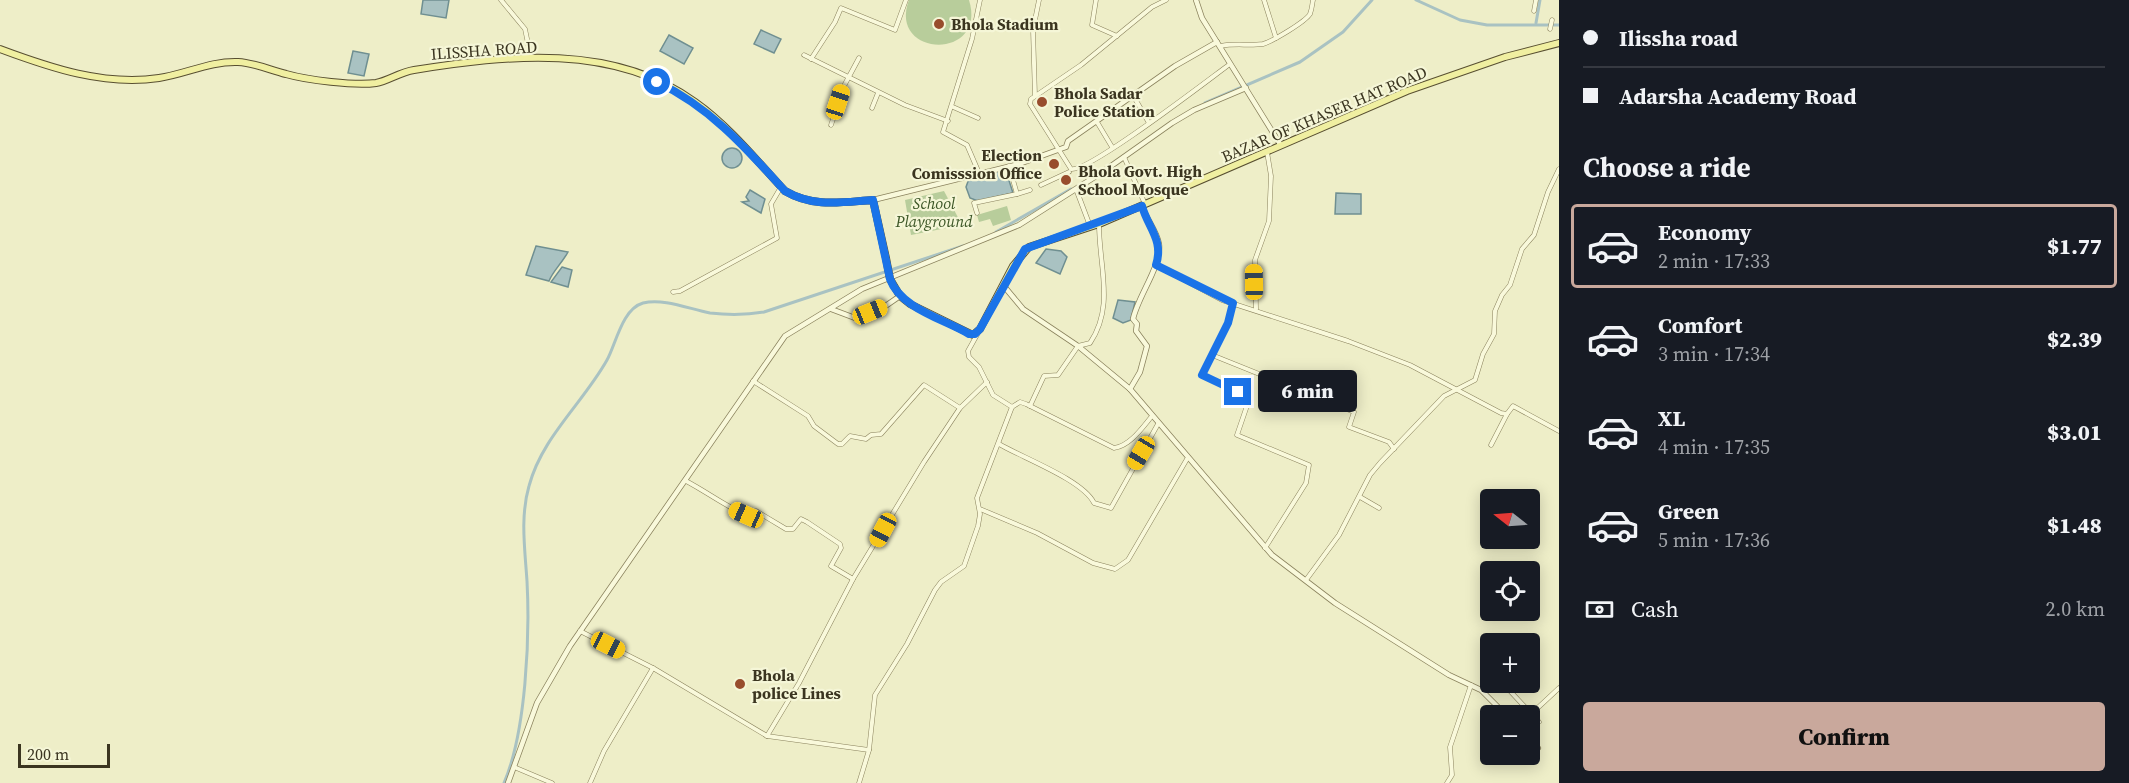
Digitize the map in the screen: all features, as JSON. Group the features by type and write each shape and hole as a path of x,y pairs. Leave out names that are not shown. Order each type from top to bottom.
{"main road":[{"name":"BAZAR OF KHASER HAT ROAD","path":"980,329 1025,249 1099,224 1407,91 1505,57 1559,43"},
{"name":"ILISSHA ROAD","path":"0,49 68,72 97,78 128,80 160,78 219,63 239,62 304,78 378,83 398,73 416,69 531,58 604,62 674,90 694,102 728,131 792,196 818,203 845,204 873,200"},
{"path":"873,200 890,279 900,296 969,334 975,334 980,329"}],"street":[{"path":"501,0 525,29 531,58"},
{"path":"811,59 841,8 896,30 906,0"},
{"path":"980,0 972,39 943,132 967,145 980,173"},
{"path":"1035,97 1034,30 1039,0"},
{"path":"1096,0 1092,25 1117,36"},
{"path":"1166,0 1035,97 1030,104 1073,170 1149,123 1230,64"},
{"path":"1196,0 1202,18 1280,144"},
{"path":"1264,0 1276,39"},
{"path":"873,200 1009,166 1068,146 1068,141 1134,97 1175,66 1219,44 1260,44 1276,39 1306,19 1312,9 1313,0"},
{"path":"1534,11 1536,0"},
{"path":"1550,29 1552,20"},
{"path":"804,55 878,93 948,121"},
{"path":"831,125 848,79 859,58"},
{"path":"508,783 537,703 580,631 785,336 862,289 1019,225 1194,110 1246,88"},
{"path":"872,108 878,93"},
{"path":"1134,97 1149,123"},
{"path":"952,106 978,118"},
{"path":"1097,122 1112,147"},
{"path":"1256,309 1255,260 1269,221 1271,176 1267,151"},
{"path":"1125,157 1144,205 1146,219 1159,243 1156,265 1136,306 1133,319 1137,324 1136,331 1147,346 1140,372 1130,389"},
{"path":"1009,166 1017,194"},
{"path":"1306,580 1339,535 1370,475 1433,406 1457,388 1475,380 1483,354 1494,334 1495,311 1502,295 1510,285 1522,249 1534,235 1548,192 1559,169"},
{"path":"1041,185 1069,172"},
{"path":"673,292 680,291 777,238 771,204 781,187"},
{"path":"1076,189 1090,226"},
{"path":"977,213 974,203 1030,190"},
{"path":"1030,406 1044,376 1058,375 1078,346 1090,343 1098,332 1106,302 1099,256 1099,224"},
{"path":"1156,265 1233,303 1256,309 1410,365 1457,388 1469,397 1507,414"},
{"path":"1003,285 1023,309 1078,346 1130,389 1187,459 1265,548 1335,603 1449,675 1481,690 1497,705"},
{"path":"831,309 855,318 884,307 900,296"},
{"path":"1233,303 1228,323 1203,377 1250,397 1238,435 1310,465 1306,483 1265,548"},
{"path":"980,329 968,354 993,395 1012,407"},
{"path":"1212,355 1354,412 1349,427 1389,442 1394,449"},
{"path":"753,381 808,416 814,426 838,444 842,444 850,436 866,439 872,435 881,434 924,385 960,408"},
{"path":"767,736 794,693 853,579 960,408 987,382"},
{"path":"859,783 869,750 878,688 908,644 935,590 941,582 964,566 978,526 977,498 1012,407 1020,402 1030,406 1114,448 1121,447 1131,440 1152,416"},
{"path":"1491,445 1513,406 1559,431"},
{"path":"999,444 1075,483 1090,494 1094,503 1111,508 1158,424"},
{"path":"979,509 1037,533 1093,563 1115,568 1128,560 1187,459"},
{"path":"686,481 717,498 725,506 746,515 756,511 786,529 793,530 798,522 804,520 840,544 841,548 831,566 853,579"},
{"path":"1360,497 1379,508"},
{"path":"580,631 654,668 767,736 869,750"},
{"path":"590,783 604,751 654,668"},
{"path":"1447,783 1452,775 1450,747 1471,685"},
{"path":"1540,705 1559,688"},
{"path":"1511,693 1522,705"},
{"path":"514,767 552,783"}],"green space":[{"name":"Bhola Stadium","path":"909,0 969,0 971,20 965,34 953,42 938,45 923,42 912,33 906,19"},
{"name":"School Playground","path":"944,191 962,225 911,235 905,200"},
{"path":"1007,206 1011,220 993,226 990,219 979,222 977,215"}],"water":[{"path":"423,0 449,0 446,18 421,14"},
{"path":"761,30 781,39 774,53 754,44"},
{"path":"669,35 693,48 684,64 660,51"},
{"path":"353,51 369,54 364,76 348,73"},
{"path":"732,148 739,151 742,158 739,165 732,168 725,165 722,158 725,151"},
{"path":"1005,168 1013,193 978,201 970,198 966,187 970,176"},
{"path":"750,190 765,199 761,213 742,202 749,201 746,197"},
{"path":"1336,193 1361,194 1361,214 1335,214"},
{"path":"536,246 568,252 549,281 526,275"},
{"path":"1046,249 1061,251 1067,257 1060,274 1036,263"},
{"path":"562,267 572,270 568,287 551,282"},
{"path":"1118,300 1135,302 1131,320 1123,323 1113,318"}],"waterway":[{"path":"1205,103 1300,62 1343,32 1372,0"},
{"path":"1416,0 1460,20 1487,25 1559,25"},
{"path":"1536,23 1540,0"},
{"path":"996,232 1071,189"},
{"path":"504,783 517,738 525,684 528,604 524,522 529,486 543,452 607,360 620,328 630,312 643,303 651,302 668,303 717,314 764,312 963,246"}],"place":[{"name":"Bhola Stadium","path":"939,24"},
{"name":"Bhola Sadar Police Station","path":"1042,102"},
{"name":"Election Comisssion Office","path":"1054,164"},
{"name":"Bhola Govt. High School Mosque","path":"1066,180"},
{"name":"Bhola police Lines","path":"740,684"}],"route":[{"path":"657,82 694,102 736,139 759,165 792,196 807,201 830,204 873,200 879,234 894,289 910,304 969,334 973,335 980,329 1013,266 1029,246 1099,224 1142,206 1146,219 1158,237 1160,250 1156,265 1233,303 1228,323 1202,375 1206,379 1238,392"}]}
